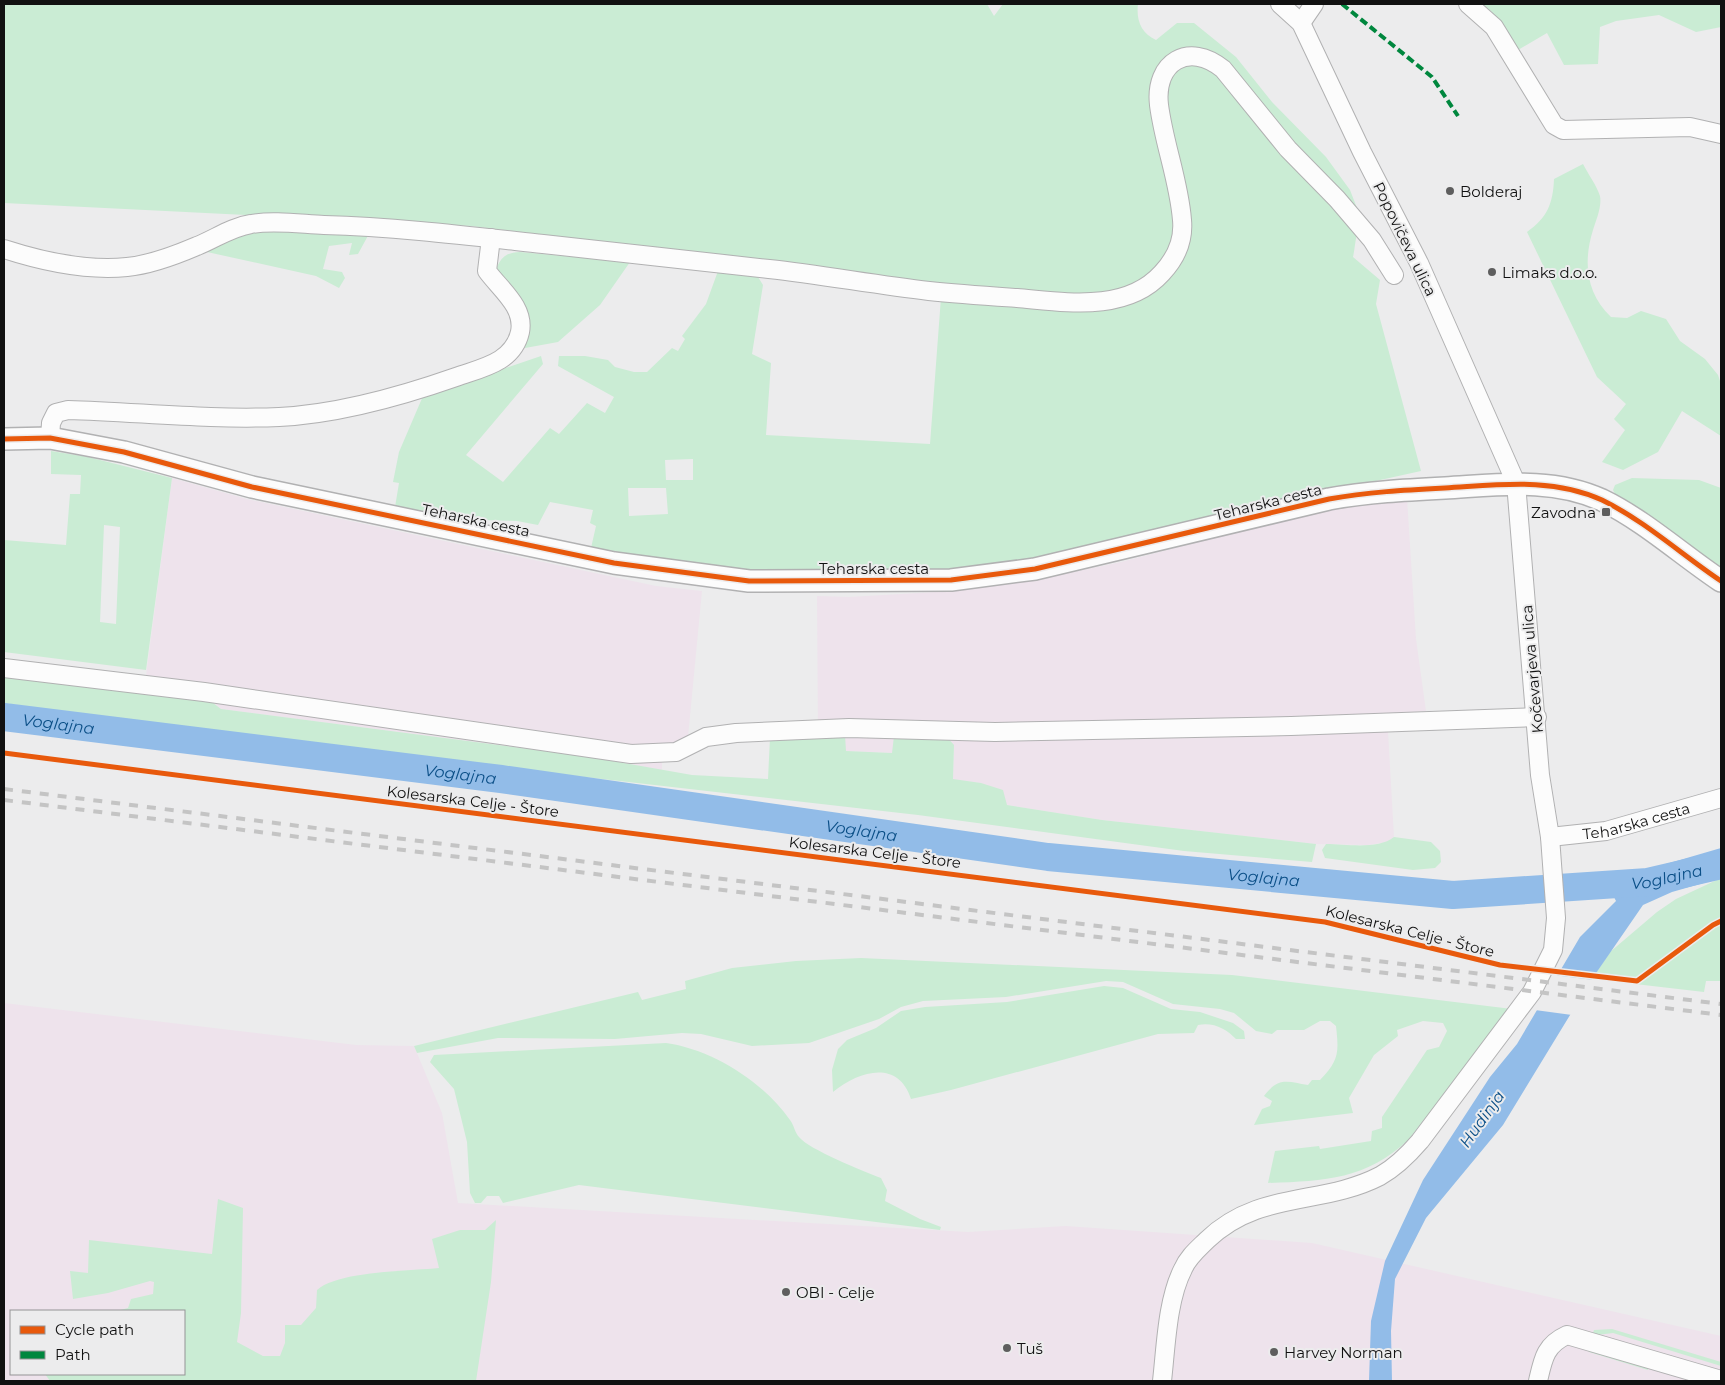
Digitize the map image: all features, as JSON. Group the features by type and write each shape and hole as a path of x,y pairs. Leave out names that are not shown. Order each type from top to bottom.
{"street":[{"name":"Popovičeva ulica","path":"1280,4 1301,23 1362,152 1419,262 1516,483"},
{"path":"1301,23 1314,4"},
{"path":"1468,4 1484,16 1494,27 1554,125 1563,130 1690,127 1721,134"},
{"path":"4,249 100,268 128,267 147,263 196,247 225,232 253,223 369,226 774,269 930,291 1060,301 1106,302 1133,294 1154,282 1174,260 1181,240 1183,224 1162,121 1159,85 1168,66 1176,60 1187,56 1201,56 1223,69 1288,149 1372,240 1394,275"},
{"path":"50,438 51,423 56,413 68,410 280,417 328,410 418,391 497,363 509,353 516,343 520,323 518,312 511,299 488,271 491,238"},
{"name":"Teharska cesta","path":"4,439 50,438 124,452 252,487 614,563 749,581 951,580 1035,570 1357,494 1516,483 1562,487 1602,500 1645,527 1721,581"},
{"name":"Kočevarjeva ulica","path":"1162,1381 1174,1296 1183,1269 1194,1253 1216,1232 1237,1216 1261,1207 1350,1187 1379,1176 1402,1162 1420,1142 1532,992 1553,950 1556,918 1550,837 1540,775 1537,717 1516,483"},
{"path":"4,668 204,692 630,754 676,752 706,737 736,733 849,728 1005,732 1298,726 1537,717"},
{"name":"Teharska cesta","path":"1550,837 1606,831 1721,798"},
{"path":"1538,1381 1546,1354 1553,1341 1567,1334 1721,1380"}],"shaded area":[{"path":"172,478 247,499 656,586 702,591 688,737 675,745 662,746 662,770 590,757 221,709 208,699 144,691"},
{"path":"1407,498 1416,639 1426,711 1387,714 1394,837 1388,842 1368,845 1316,844 1102,820 1007,805 981,783 953,780 954,745 893,753 846,751 818,736 817,596 849,597 953,591 1035,580 1121,562 1329,508"},
{"path":"4,1003 356,1045 414,1046 442,1113 458,1203 968,1232 1065,1226 1312,1243 1721,1336 1721,1381 4,1381"}],"green space":[{"path":"4,4 987,4 994,16 1003,4 1138,4 1139,21 1143,30 1156,40 1177,23 1194,23 1236,57 1272,102 1326,157 1350,190 1362,221 1357,234 1353,257 1380,280 1376,304 1421,471 1285,501 1025,563 945,573 751,573 683,565 591,548 596,526 590,523 593,510 550,502 538,525 517,521 479,520 474,523 395,507 399,483 393,482 399,452 423,396 541,356 543,364 466,455 503,482 550,428 559,434 587,403 605,413 614,397 558,366 559,356 585,356 608,360 615,367 634,372 647,372 672,348 678,351 685,339 682,336 706,304 718,271 758,277 763,285 752,354 771,363 766,435 930,444 942,284 471,226 4,203","holes":["693,459 693,480 666,480 665,460","628,488 666,488 668,514 629,516"]},
{"path":"1481,4 1721,4 1721,27 1696,32 1659,15 1616,21 1600,27 1598,64 1564,65 1547,33 1518,50 1491,11"},
{"path":"1583,164 1600,196 1599,209 1588,254 1589,276 1596,298 1611,317 1627,318 1641,311 1666,319 1680,341 1705,359 1718,375 1721,384 1721,436 1682,411 1658,452 1623,470 1602,462 1625,430 1614,419 1626,404 1597,377 1527,232 1540,221 1548,210 1554,179"},
{"path":"253,229 370,232 358,254 349,255 352,243 329,246 323,269 342,272 345,278 339,288 316,276 198,250"},
{"path":"520,252 630,262 600,305 558,342 525,348 530,319 523,306 496,269 505,256"},
{"path":"51,451 88,457 172,478 146,670 4,652 4,540 66,545 70,494 80,494 81,475 51,474","holes":["104,525 120,527 116,624 100,622"]},
{"path":"1632,478 1699,480 1721,488 1721,571 1616,496 1613,490 1615,485"},
{"path":"4,675 208,699 221,709 590,757 692,775 768,779 770,738 845,735 846,751 892,753 894,736 945,735 954,745 953,779 981,783 1003,790 1007,805 1102,820 1316,844 1312,862 1184,851 918,815 269,741 4,703"},
{"path":"1394,837 1431,842 1440,851 1441,862 1435,868 1413,870 1325,858 1322,850 1326,844 1371,845 1379,844"},
{"path":"1721,878 1721,981 1706,981 1704,992 1592,979 1610,952 1657,912 1676,899"},
{"path":"861,958 1232,975 1512,1009 1409,1139 1393,1153 1377,1163 1343,1176 1308,1181 1268,1183 1275,1151 1319,1146 1320,1149 1371,1141 1372,1131 1382,1128 1382,1117 1427,1050 1439,1047 1447,1031 1443,1023 1423,1021 1397,1030 1398,1036 1374,1055 1349,1098 1353,1113 1254,1125 1262,1109 1270,1106 1272,1101 1264,1096 1274,1085 1289,1082 1308,1085 1312,1080 1320,1080 1331,1067 1337,1050 1336,1026 1330,1021 1320,1021 1304,1030 1277,1030 1272,1034 1256,1031 1234,1013 1220,1009 1173,1004 1123,982 1106,981 1006,997 923,1001 901,1007 879,1019 809,1043 752,1046 701,1034 682,1033 615,1039 498,1038 417,1053 414,1046 638,992 642,1000 686,989 685,981 732,968 796,961"},
{"path":"1104,986 1123,988 1171,1009 1200,1012 1233,1023 1244,1031 1245,1039 1236,1039 1224,1029 1204,1024 1198,1025 1194,1033 1158,1034 911,1099 905,1086 897,1078 877,1073 866,1074 854,1079 833,1092 832,1070 838,1049 847,1040 876,1028 901,1011 925,1007 1007,1002"},
{"path":"666,1043 701,1052 735,1070 766,1093 779,1106 804,1142 837,1160 881,1178 887,1190 885,1201 920,1219 941,1227 940,1230 579,1185 503,1203 499,1196 487,1196 481,1203 475,1203 470,1193 467,1142 454,1089 430,1062 434,1055"},
{"path":"218,1199 243,1208 241,1313 237,1342 263,1356 280,1356 285,1343 285,1325 301,1325 316,1308 317,1290 327,1284 357,1275 439,1268 432,1239 460,1230 485,1230 496,1220 491,1282 476,1381 50,1381 46,1375 185,1375 185,1310 121,1310 128,1308 131,1299 153,1294 154,1282 150,1281 108,1293 73,1299 70,1271 88,1273 89,1240 212,1254"},
{"path":"1612,1329 1721,1362 1721,1366 1613,1333 1597,1335 1593,1333 1594,1330"},
{"path":"1587,1348 1648,1366 1648,1370 1589,1352"}],"water":[{"name":"Hudinja","path":"1721,848 1721,878 1672,892 1643,905 1592,979 1503,1125 1426,1218 1395,1279 1391,1331 1392,1381 1369,1381 1371,1321 1385,1261 1423,1180 1490,1077 1517,1044 1580,937 1616,901 1611,891 1625,876"}],"pier":[{"path":"1553,975 1594,980 1572,1015 1535,1010"}],"waterway":[{"name":"Voglajna","path":"4,717 501,779 1048,857 1453,895 1648,882 1721,865"}],"railway":[{"path":"4,789 1721,1004"},
{"path":"4,800 1721,1015"}],"marked path":[{"path":"1342,4 1432,77 1458,116"}],"cycle path":[{"path":"4,439 50,438 124,452 252,487 614,563 749,581 951,580 1035,569 1329,499 1387,492 1485,485 1544,485 1583,493 1618,508 1721,581"},
{"name":"Kolesarska Celje - Štore","path":"4,753 1325,922 1500,965 1637,981 1721,921"}],"place":[{"name":"Bolderaj","path":"1450,191"},
{"name":"Limaks d.o.o.","path":"1492,272"},
{"name":"Zavodna","path":"1606,512"},
{"name":"OBI - Celje","path":"786,1292"},
{"name":"Tuš","path":"1007,1348"},
{"name":"Harvey Norman","path":"1274,1352"}]}
